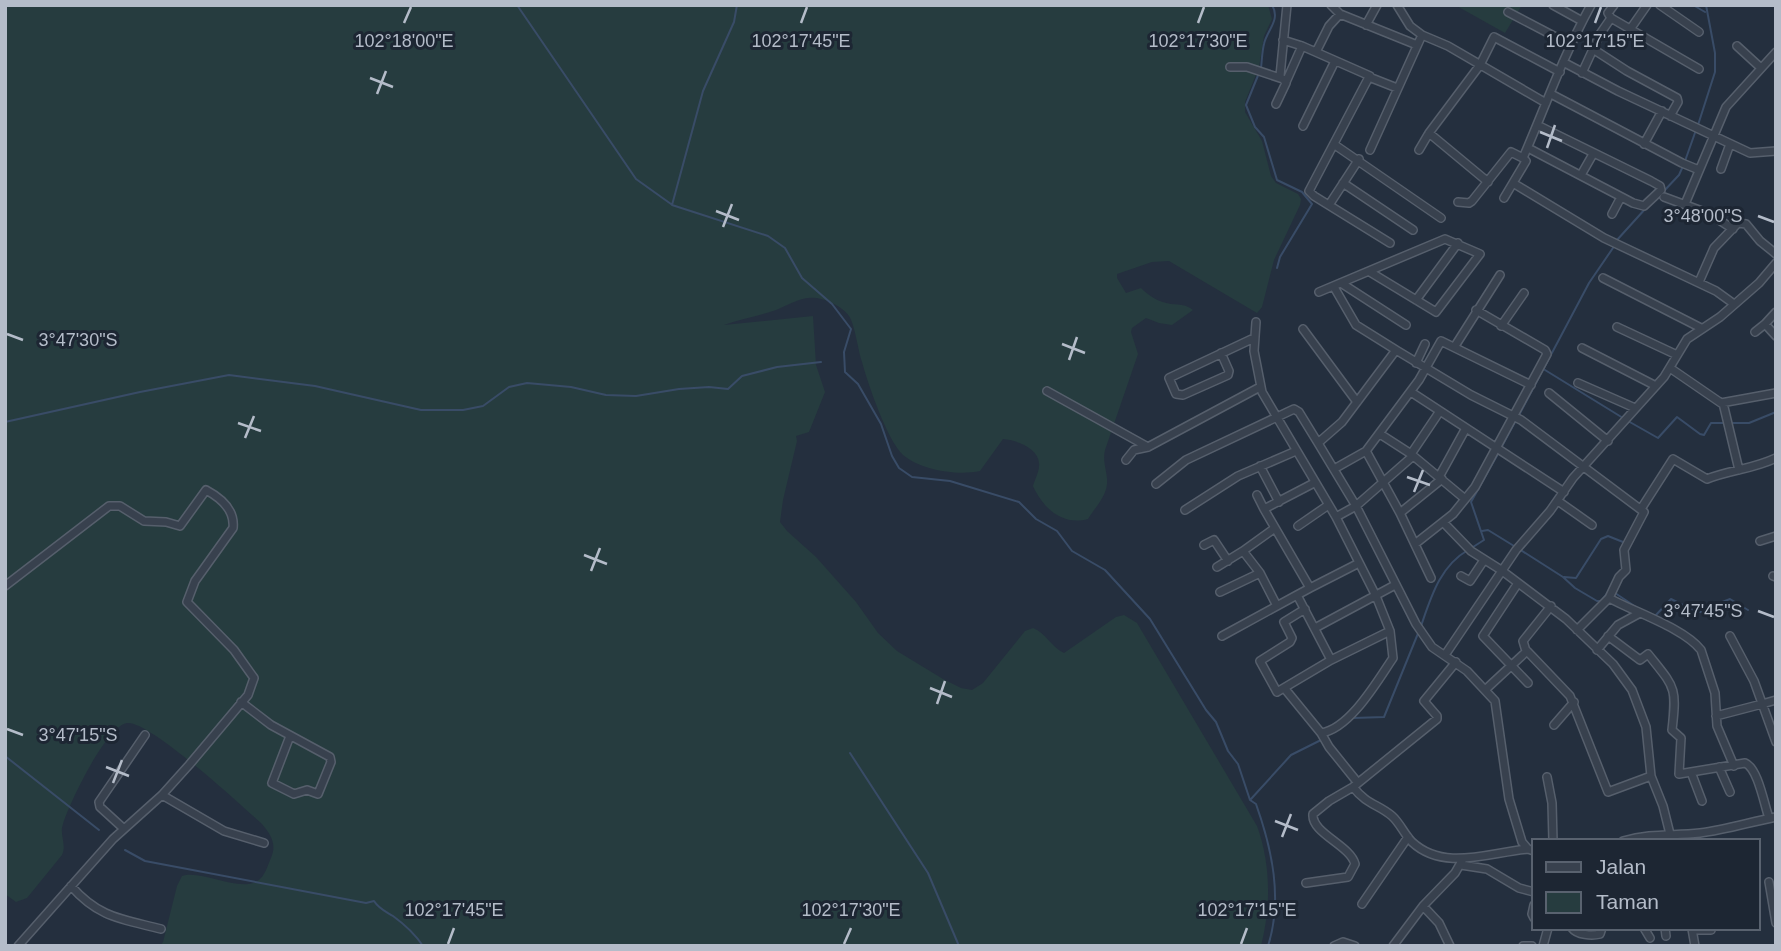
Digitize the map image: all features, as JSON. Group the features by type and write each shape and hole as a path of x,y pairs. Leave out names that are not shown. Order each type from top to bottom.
{"street":[{"path":"1283,79 1283,40 1287,5"},
{"path":"1331,5 1340,14 1417,45"},
{"path":"1366,24 1377,5"},
{"path":"1397,5 1410,26 1422,35 1448,46 1546,103"},
{"path":"1553,5 1582,21"},
{"path":"1523,158 1563,62 1591,5"},
{"path":"1614,5 1608,13 1611,18 1699,69"},
{"path":"1631,28 1647,5"},
{"path":"1660,5 1699,32"},
{"path":"1508,12 1571,45"},
{"path":"1317,52 1329,26 1340,14"},
{"path":"1582,73 1597,32 1611,18"},
{"path":"1370,150 1422,35"},
{"path":"1419,150 1480,65 1493,38 1496,37 1560,72"},
{"path":"1283,40 1317,52 1397,88"},
{"path":"1276,104 1283,79 1302,46"},
{"path":"1737,46 1761,68"},
{"path":"1593,48 1627,71 1676,98 1678,102 1670,116"},
{"path":"1685,204 1727,107 1776,52"},
{"path":"1303,126 1335,61"},
{"path":"1563,62 1750,153 1776,151"},
{"path":"1230,67 1247,67 1283,79"},
{"path":"1370,76 1309,191 1390,243"},
{"path":"1551,94 1699,170"},
{"path":"1644,144 1661,111"},
{"path":"1528,148 1621,197 1644,206 1661,188 1537,125"},
{"path":"1429,133 1488,182"},
{"path":"1721,169 1730,144"},
{"path":"1335,145 1441,218"},
{"path":"1458,202 1472,201 1511,152 1526,160 1504,198"},
{"path":"1581,176 1592,154"},
{"path":"1329,205 1359,159"},
{"path":"1343,183 1413,230"},
{"path":"1513,183 1615,244 1699,282 1734,304"},
{"path":"1612,215 1621,197"},
{"path":"1664,197 1710,214 1733,229"},
{"path":"1699,282 1714,248 1738,223 1746,224 1754,235 1776,254"},
{"path":"1319,292 1445,239 1480,254 1436,312 1370,272"},
{"path":"1416,300 1458,243"},
{"path":"1445,655 1501,570 1584,466 1656,386 1687,339 1773,273 1776,263"},
{"path":"1455,346 1500,275"},
{"path":"1603,278 1701,328"},
{"path":"1338,285 1406,325"},
{"path":"1338,285 1356,325 1416,363 1516,418 1644,512 1624,550 1626,570 1619,577 1609,597 1577,630"},
{"path":"1501,326 1524,293"},
{"path":"1416,544 1465,499 1516,418 1546,351 1476,310"},
{"path":"1755,332 1776,312"},
{"path":"1256,322 1254,338 1261,387 1276,419 1336,517 1376,596 1390,631 1393,658 1357,708 1324,737"},
{"path":"1765,324 1776,336"},
{"path":"1617,327 1677,355"},
{"path":"1303,329 1357,402"},
{"path":"1221,353 1229,371 1227,375 1183,395 1175,394 1169,378 1221,353 1254,338"},
{"path":"1334,469 1366,451 1411,392 1439,342 1445,341 1531,385"},
{"path":"1416,363 1425,344"},
{"path":"1582,348 1656,386"},
{"path":"1318,443 1342,422 1396,350"},
{"path":"1670,368 1723,403 1776,393"},
{"path":"1578,383 1635,408"},
{"path":"1126,460 1134,450 1148,447 1261,387"},
{"path":"1046,391 1148,447"},
{"path":"1411,392 1564,492"},
{"path":"1549,393 1608,441"},
{"path":"1723,403 1739,470"},
{"path":"1156,484 1186,460 1296,409 1356,506 1421,632 1432,646 1456,662 1496,704 1510,799 1520,836 1531,850 1462,862 1393,945"},
{"path":"1336,517 1356,506 1384,484 1412,455 1440,411"},
{"path":"1400,513 1440,478 1466,428"},
{"path":"1380,434 1412,455 1465,499"},
{"path":"1185,510 1238,476 1296,451"},
{"path":"1366,451 1416,544 1431,578"},
{"path":"1641,509 1673,459 1707,479 1728,471 1753,468 1776,458"},
{"path":"1260,466 1279,502"},
{"path":"1264,509 1314,483"},
{"path":"5,586 109,506 120,506 147,522 163,521 180,526 206,490 224,502 230,510 234,520 233,528 195,581 187,602 234,650 253,675 254,681 252,689 162,795 123,828 18,946"},
{"path":"1257,495 1310,588"},
{"path":"1558,501 1592,525"},
{"path":"1298,526 1327,506"},
{"path":"1443,522 1484,560 1550,606 1613,664 1634,693 1646,727 1651,776 1676,836"},
{"path":"1217,568 1275,528"},
{"path":"1760,541 1776,536"},
{"path":"1204,545 1214,540 1228,561"},
{"path":"1243,551 1260,573 1276,606"},
{"path":"1461,576 1470,581 1484,560"},
{"path":"1222,636 1359,563"},
{"path":"1220,592 1260,573"},
{"path":"1518,583 1483,636 1528,683"},
{"path":"1314,628 1395,585"},
{"path":"1297,595 1331,660"},
{"path":"1609,597 1686,637 1701,650 1715,693 1718,729 1734,766"},
{"path":"1550,606 1523,641 1526,651 1563,687 1574,702 1608,792 1651,776"},
{"path":"1305,609 1284,622 1292,641 1260,662 1276,691 1285,689 1331,660 1390,631"},
{"path":"1597,650 1620,623 1640,613"},
{"path":"1608,636 1636,662 1648,654 1674,688 1672,730 1681,738 1678,773 1682,775 1745,763 1752,768 1772,818 1727,829 1676,836 1652,834 1632,839"},
{"path":"1730,636 1749,671 1776,742"},
{"path":"1485,690 1526,651"},
{"path":"1306,883 1348,877 1355,861 1352,855 1314,823 1314,812 1355,785 1437,719 1424,702 1456,662"},
{"path":"1285,689 1324,737 1366,802 1393,817 1408,837 1422,849 1487,869 1514,886 1532,891"},
{"path":"1716,716 1776,699"},
{"path":"241,702 290,736 331,758 318,794 307,790 294,794 272,783 290,736"},
{"path":"1553,725 1574,702"},
{"path":"123,828 100,807 99,802 145,736"},
{"path":"1719,767 1730,792"},
{"path":"1692,772 1702,802"},
{"path":"1547,777 1552,803 1553,839"},
{"path":"162,795 224,831 264,843"},
{"path":"1362,904 1408,837"},
{"path":"1769,882 1776,923"},
{"path":"71,886 89,905 101,912 161,929"},
{"path":"1423,906 1439,923 1450,946"},
{"path":"1574,930 1596,935 1600,934 1601,930"},
{"path":"1645,930 1650,937"},
{"path":"1334,946 1345,942 1354,946"},
{"path":"1523,946 1532,946"}],"green space":[{"path":"5,5 1268,5 1272,19 1264,36 1259,67 1245,102 1245,112 1262,141 1271,176 1276,183 1298,194 1300,205 1274,260 1262,307 1257,313 1169,261 1152,262 1117,274 1126,293 1141,288 1158,300 1193,310 1172,325 1146,318 1132,328 1138,354 1105,450 1106,489 1088,519 1070,520 1048,508 1033,486 1039,469 1038,458 1031,449 1020,443 1003,439 980,471 971,472 929,468 903,455 879,411 851,320 834,304 806,298 724,325 813,316 816,365 825,392 809,432 796,436 780,522 816,557 856,602 878,633 897,651 943,679 972,690 983,683 1025,631 1033,628 1038,630 1064,653 1116,617 1124,615 1137,623 1257,826 1265,855 1268,886 1267,916 1261,946 160,946 182,876 254,883 266,871 273,853 273,844 262,824 195,766 155,735 127,723 118,727 109,737 80,784 63,824 62,855 27,898 16,902 5,894"},
{"path":"1455,5 1522,5 1505,33"}],"waterway":[{"path":"517,5 636,179 671,204"},
{"path":"737,5 734,22 703,91 672,205 768,236 785,248 802,278 832,304 851,329 844,352 845,372 858,384 881,424 899,468 912,477 950,481 1019,502 1036,519 1057,531 1072,551 1105,570 1150,619 1216,722 1228,751 1238,764 1250,800 1256,804 1274,874 1275,910 1268,946"},
{"path":"1261,68 1264,44 1275,15 1272,5"},
{"path":"1693,5 1705,12"},
{"path":"1698,125 1715,72 1715,53 1706,5"},
{"path":"1259,73 1246,105 1255,127 1264,137 1277,180 1302,192 1312,204 1280,257 1277,268"},
{"path":"1685,161 1696,130"},
{"path":"1663,192 1679,175 1683,166"},
{"path":"1617,240 1646,208"},
{"path":"1518,417 1589,283 1615,245"},
{"path":"5,422 229,375 315,386 421,410 463,410 483,406 509,387 527,383 571,387 606,395 636,396 679,389 728,389 742,376 777,367 821,362"},
{"path":"1545,370 1623,418"},
{"path":"1731,423 1749,423 1776,412"},
{"path":"1628,421 1658,438 1677,417 1704,435 1711,423 1725,423"},
{"path":"1501,448 1515,422"},
{"path":"1473,547 1484,540 1471,502 1499,452"},
{"path":"1482,531 1488,530 1514,546"},
{"path":"1564,577 1576,578 1601,539 1608,536 1623,542"},
{"path":"1519,549 1597,601 1601,601 1610,590"},
{"path":"1421,626 1443,573 1468,550"},
{"path":"1615,593 1636,607"},
{"path":"1655,616 1671,599 1697,612 1730,599 1748,610"},
{"path":"1353,718 1384,717 1419,631"},
{"path":"1251,799 1291,755 1323,739"},
{"path":"850,753 928,873 959,946"},
{"path":"5,756 99,830"},
{"path":"125,850 145,861 366,903 374,901 405,926 423,946"}]}
